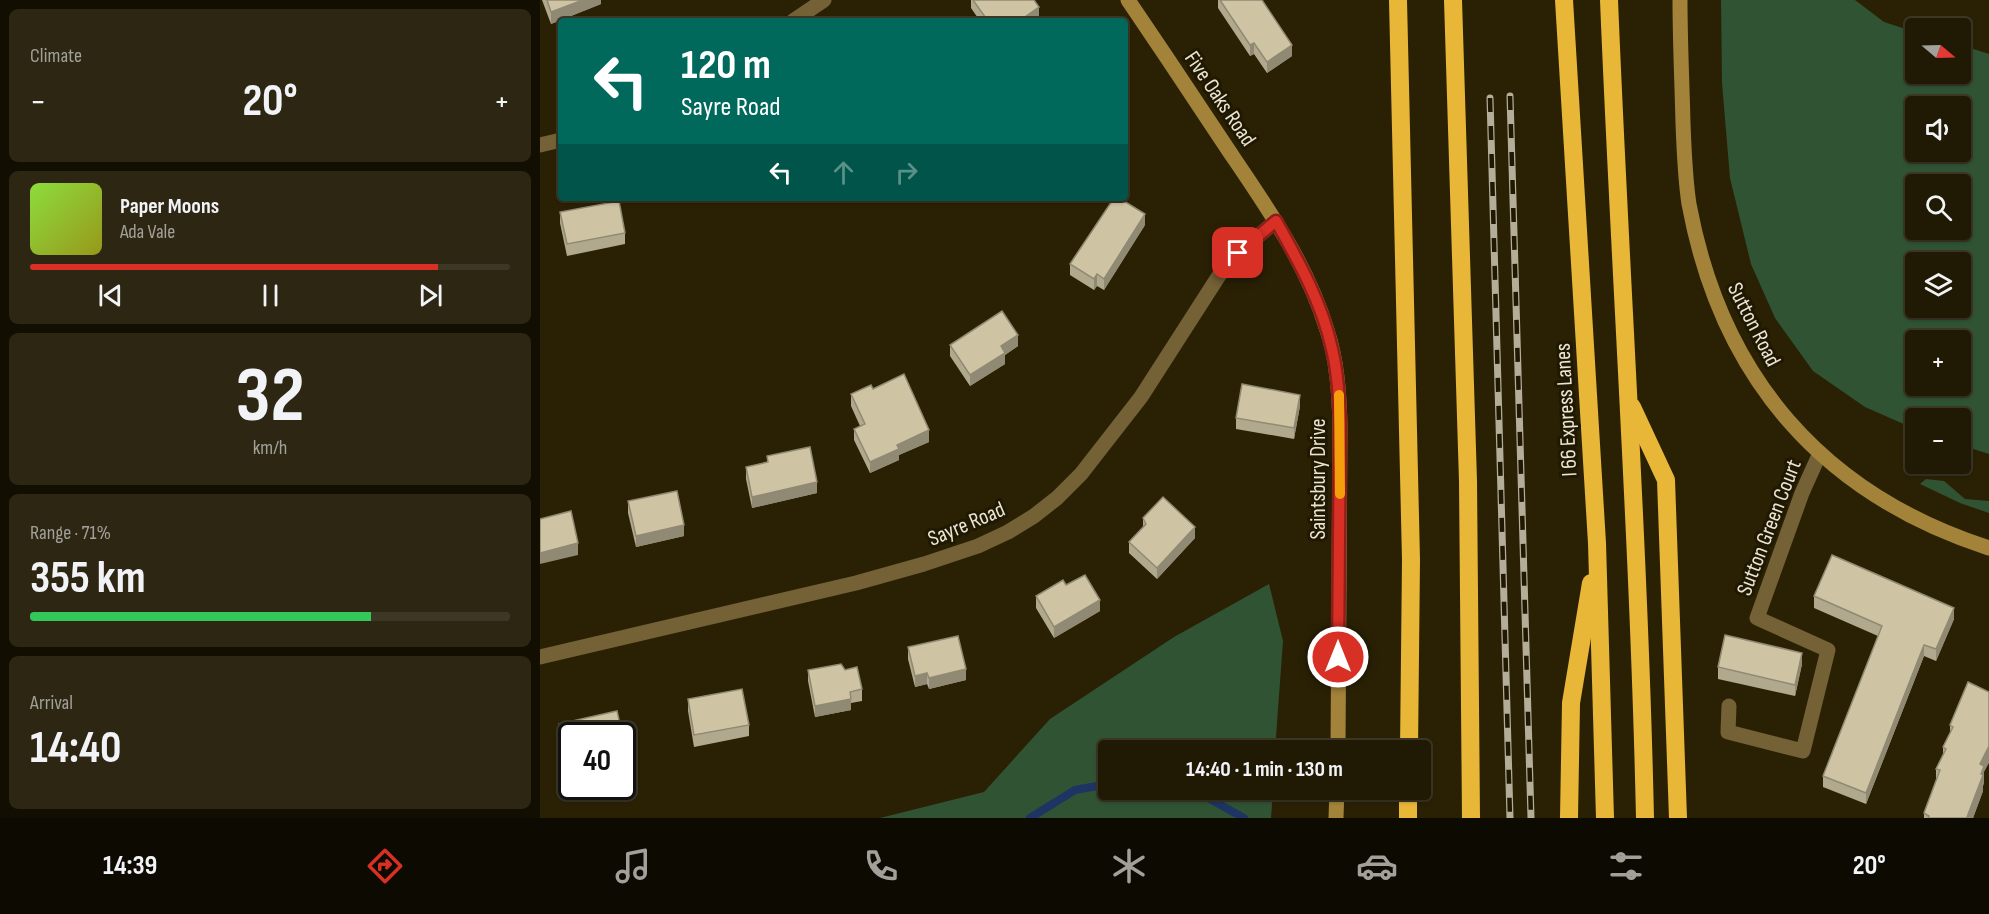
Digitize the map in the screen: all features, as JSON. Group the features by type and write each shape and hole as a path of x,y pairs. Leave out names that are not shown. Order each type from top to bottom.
{"highway":[{"path":"1398,0 1411,560 1409,740"},
{"path":"1454,0 1468,481 1471,816"},
{"name":"I 66 Express Lanes","path":"1564,0 1597,543 1605,818"},
{"path":"1609,0 1642,665 1645,818"},
{"path":"1629,400 1666,480 1677,818"},
{"path":"1569,818 1571,703 1597,543"},
{"path":"1408,800 1408,818"}],"street":[{"path":"797,18 824,0"},
{"name":"Five Oaks Road","path":"1128,0 1276,221"},
{"name":"Sutton Road","path":"1680,0 1685,158 1689,202 1697,243 1708,280 1722,316 1746,363 1789,422 1820,453 1851,477 1901,511 1953,536 1989,548"},
{"path":"540,145 558,141"},
{"name":"Sayre Road","path":"540,657 856,583 978,546 1008,532 1057,498 1081,474 1141,397 1220,274 1238,253 1276,221"},
{"name":"Saintsbury Drive","path":"1276,221 1315,294 1333,350 1339,393 1338,740"},
{"name":"Sutton Green Court","path":"1729,706 1728,732 1803,751 1828,650 1757,618 1802,494 1820,453"},
{"path":"1336,818 1337,800"}],"green space":[{"path":"1721,0 1855,0 1884,22 1905,29 1905,84 1971,84 1971,48 1989,54 1989,454 1971,448 1971,408 1905,408 1905,425 1865,407 1813,371 1775,318 1751,264 1730,178 1722,83"},
{"path":"1926,479 1944,481 1965,499 1989,501 1989,513 1960,503 1920,484"},
{"path":"1269,584 1283,641 1276,740 1098,740 1098,800 1272,800 1271,818 880,818 984,792 1050,719 1174,637"}],"building":[{"path":"547,0 583,0 551,12"},
{"path":"973,0 1034,0 1039,7 1023,18 986,18"},
{"path":"1220,0 1262,0 1292,45 1267,62 1254,43 1250,45"},
{"path":"619,201 625,233 567,244 560,212"},
{"path":"1112,201 1124,201 1145,214 1104,279 1097,274 1094,279 1070,264"},
{"path":"1002,311 1018,335 1001,346 1005,353 970,375 950,345"},
{"path":"904,374 929,430 897,445 899,449 870,462 854,429 865,424 851,394 871,385 873,389"},
{"path":"1242,384 1300,395 1294,428 1236,418"},
{"path":"810,447 817,482 752,497 746,467 768,462 767,456"},
{"path":"677,491 684,525 636,536 628,501"},
{"path":"1163,497 1195,527 1157,568 1129,542 1146,524 1143,518"},
{"path":"571,511 578,543 540,553 540,519"},
{"path":"1832,555 1954,608 1936,649 1924,645 1866,793 1823,776 1882,626 1814,596"},
{"path":"1085,575 1100,600 1054,627 1036,596 1063,580 1066,585"},
{"path":"1725,635 1802,653 1795,685 1718,667"},
{"path":"958,636 966,669 929,678 927,673 915,676 908,647"},
{"path":"841,664 845,670 857,667 862,689 850,692 851,699 815,706 808,670"},
{"path":"1968,682 1989,692 1989,746 1980,764 1984,766 1981,774 1983,775 1968,818 1928,818 1929,816 1924,813 1940,770 1936,769 1946,749 1943,747 1953,727 1950,725"},
{"path":"742,689 749,725 694,735 688,699"},
{"path":"617,711 619,722 568,722"}],"waterway":[{"path":"1030,818 1075,790 1098,786"},
{"path":"1212,800 1244,818"}],"railway":[{"path":"1510,96 1531,818"},
{"path":"1490,98 1510,818"}],"slow traffic":[{"path":"1339,395 1340,494"}],"route":[{"path":"1238,253 1276,221 1315,294 1333,350 1339,393 1340,424 1338,657"}]}
